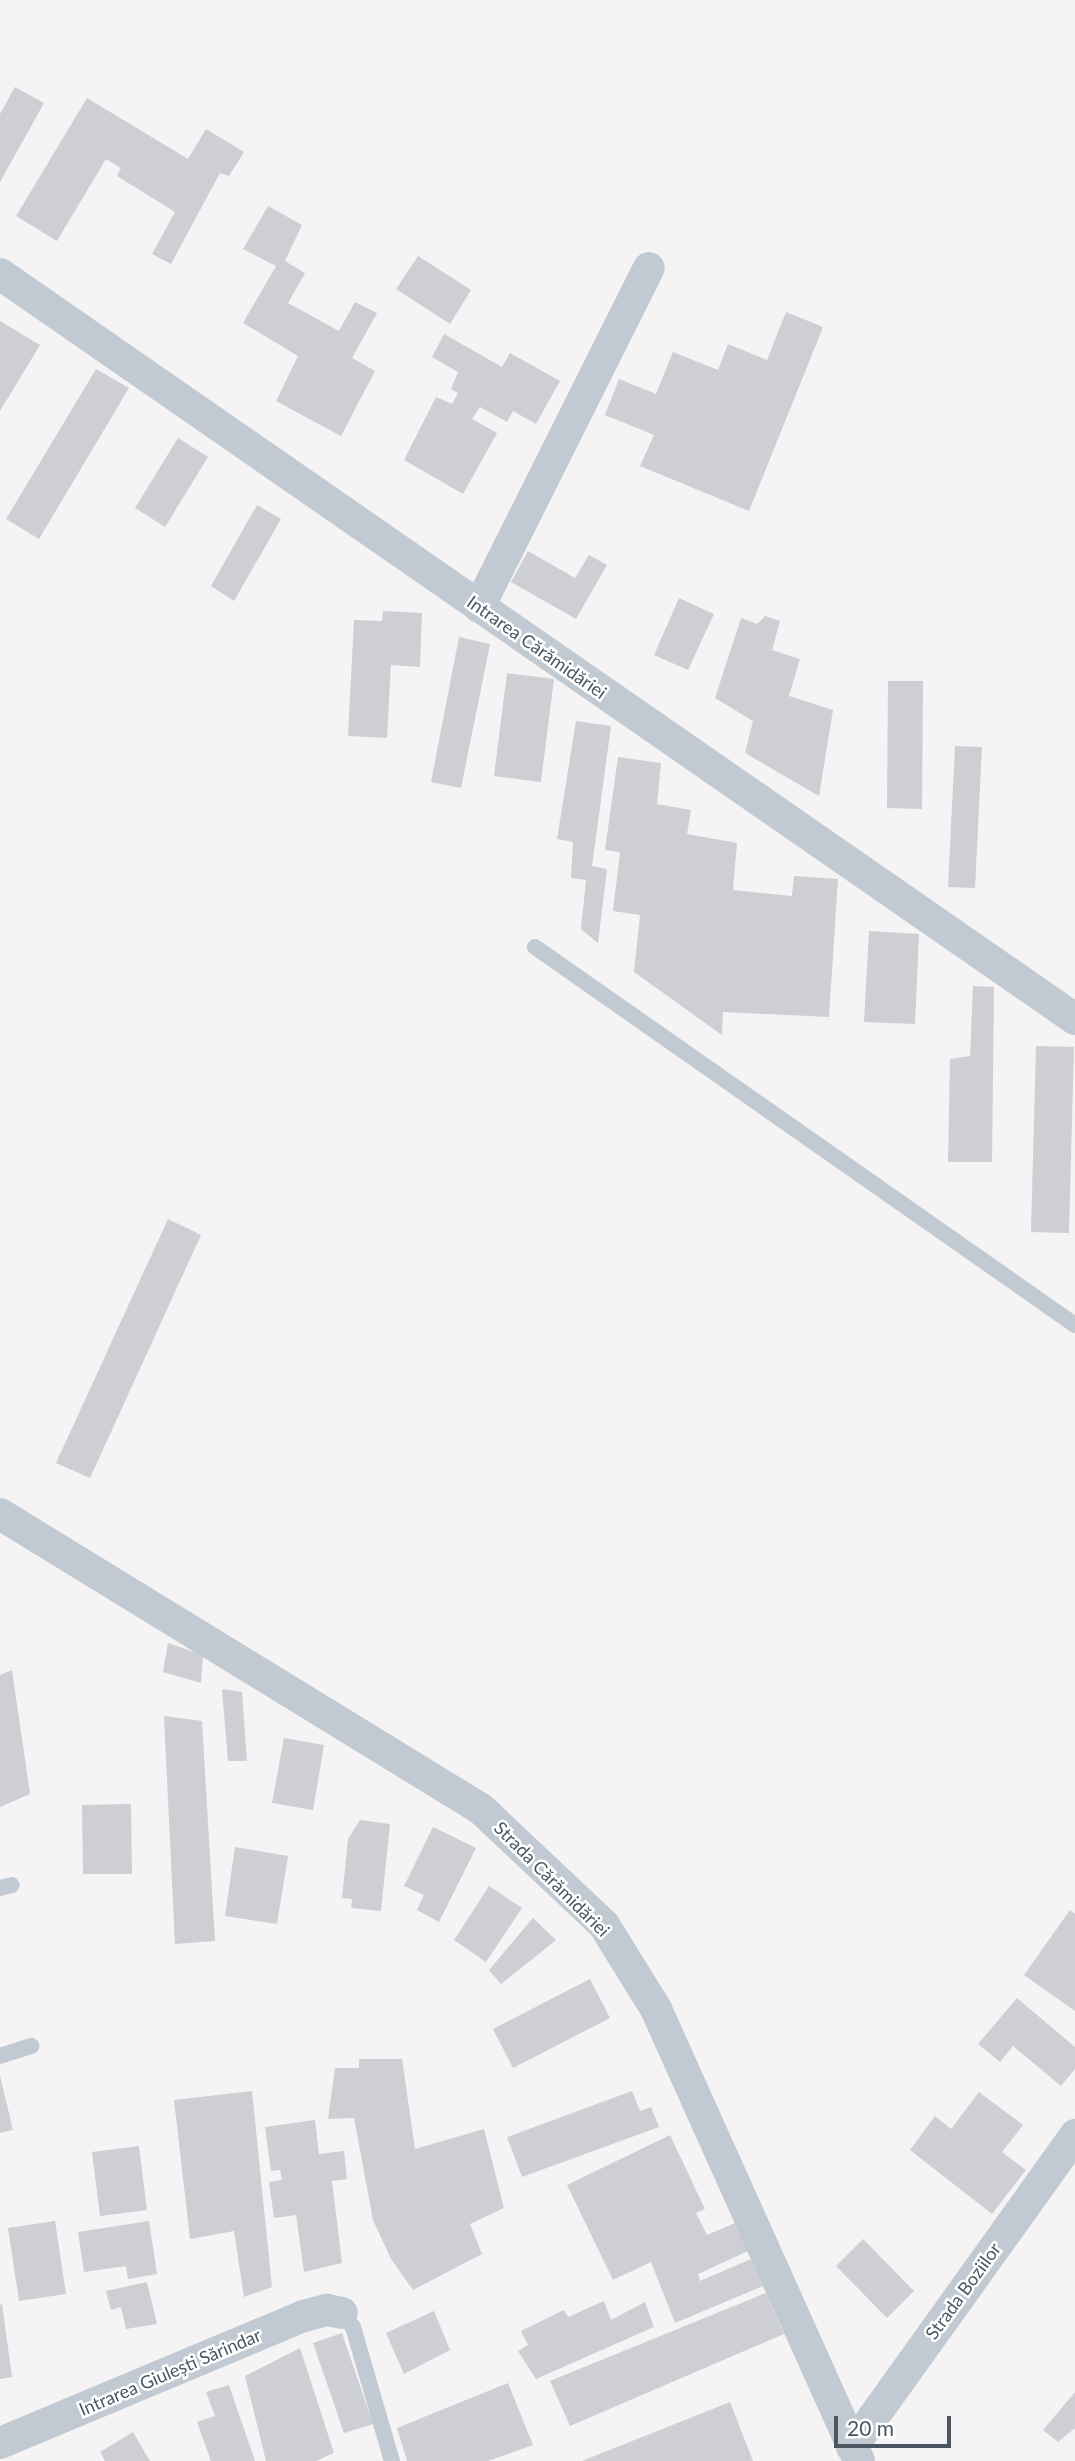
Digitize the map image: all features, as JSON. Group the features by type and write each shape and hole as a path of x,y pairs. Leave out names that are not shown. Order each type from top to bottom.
{"street":[{"path":"479,607 649,268"},
{"name":"Intrarea Cărămidăriei","path":"0,274 1075,1019"},
{"name":"Strada Cărămidăriei","path":"0,1514 481,1809 604,1925 656,2009 855,2454"},
{"name":"Strada Boziilor","path":"855,2454 1075,2135"},
{"name":"Intrarea Giulești Sărindar","path":"0,2443 304,2316 327,2311 342,2313"}],"lane":[{"path":"535,947 1075,1325"},
{"path":"0,2056 31,2046"},
{"path":"342,2313 353,2328 391,2461"}],"building":[{"path":"15,87 44,103 0,182 0,114"},
{"path":"87,98 188,159 206,129 244,152 229,176 220,173 171,264 152,254 175,212 117,176 121,168 106,159 57,241 16,216"},
{"path":"268,206 302,225 285,261 305,273 288,303 339,331 355,302 377,313 352,358 375,371 341,436 276,401 298,356 243,323 276,266 243,249"},
{"path":"418,256 471,290 450,324 396,289"},
{"path":"786,312 823,327 749,511 640,466 654,435 605,415 619,379 656,394 673,352 718,370 728,344 767,360"},
{"path":"0,321 40,345 0,411"},
{"path":"444,334 502,367 510,353 560,381 536,424 513,411 507,422 480,407 472,419 497,433 463,494 404,460 436,397 452,404 458,393 451,389 458,372 432,357"},
{"path":"96,369 129,388 39,539 6,519"},
{"path":"178,438 208,457 165,527 135,508"},
{"path":"257,505 281,519 234,601 211,586"},
{"path":"528,551 575,578 589,555 607,565 576,619 511,582"},
{"path":"679,598 714,614 688,670 654,655"},
{"path":"383,611 422,613 420,667 391,665 387,738 348,736 354,620 382,621"},
{"path":"765,616 780,621 772,650 800,659 789,696 833,710 819,796 745,753 753,721 715,698 741,618 757,624"},
{"path":"459,637 490,644 461,788 431,782"},
{"path":"507,673 554,679 541,782 494,776"},
{"path":"888,681 923,681 922,809 887,808"},
{"path":"576,721 611,726 592,866 607,869 598,943 581,929 586,880 571,878 573,842 557,839"},
{"path":"955,746 982,747 975,888 948,887"},
{"path":"618,757 661,763 657,804 691,810 687,834 737,843 733,890 792,896 794,876 838,879 829,1017 723,1012 722,1035 634,972 640,915 613,911 620,852 605,850"},
{"path":"869,931 919,934 915,1024 864,1022"},
{"path":"973,986 994,987 992,1162 948,1162 950,1059 970,1056"},
{"path":"1036,1046 1074,1047 1069,1233 1031,1232"},
{"path":"168,1219 201,1235 90,1478 56,1463"},
{"path":"168,1643 203,1655 201,1683 163,1672"},
{"path":"12,1670 30,1794 0,1807 0,1675"},
{"path":"222,1689 242,1692 247,1761 228,1761"},
{"path":"164,1716 202,1721 215,1941 175,1944"},
{"path":"284,1738 324,1745 313,1810 272,1803"},
{"path":"131,1804 132,1874 83,1874 82,1805"},
{"path":"360,1820 390,1824 381,1911 351,1908 352,1899 342,1898 348,1839"},
{"path":"433,1827 476,1848 439,1922 417,1910 424,1895 404,1886"},
{"path":"235,1847 288,1856 277,1924 225,1916"},
{"path":"489,1886 522,1908 486,1962 454,1940"},
{"path":"1070,1910 1075,1914 1075,2011 1024,1975"},
{"path":"533,1918 556,1940 501,1984 489,1970"},
{"path":"590,1979 610,2018 513,2068 493,2029"},
{"path":"1017,1998 1075,2047 1075,2069 1061,2086 1013,2046 1000,2062 978,2044"},
{"path":"359,2059 402,2059 415,2149 484,2129 504,2208 470,2224 482,2254 413,2290 391,2259 373,2220 354,2118 328,2119 335,2068 359,2068"},
{"path":"0,2076 13,2130 0,2133"},
{"path":"252,2091 272,2287 244,2297 234,2231 190,2239 174,2100"},
{"path":"632,2091 640,2111 651,2107 659,2127 522,2177 507,2137"},
{"path":"979,2092 1023,2125 1002,2152 1026,2170 992,2214 910,2150 935,2116 951,2129"},
{"path":"315,2120 319,2154 344,2151 347,2179 332,2181 342,2263 304,2272 296,2215 274,2218 269,2182 282,2180 280,2170 271,2171 265,2127"},
{"path":"670,2135 705,2209 696,2213 707,2235 735,2223 748,2251 698,2274 700,2281 751,2259 763,2286 675,2323 651,2262 613,2280 567,2185"},
{"path":"139,2146 147,2210 100,2216 92,2152"},
{"path":"55,2221 66,2294 19,2301 8,2228"},
{"path":"149,2221 157,2274 128,2279 126,2266 84,2272 78,2232"},
{"path":"863,2239 914,2291 887,2318 836,2266"},
{"path":"147,2282 157,2324 126,2329 121,2307 111,2310 106,2291"},
{"path":"766,2293 784,2334 570,2426 550,2381"},
{"path":"604,2301 611,2320 645,2302 654,2327 536,2379 518,2351 528,2345 521,2331 564,2310 568,2317"},
{"path":"2,2304 12,2377 0,2379 0,2305"},
{"path":"434,2311 450,2350 404,2374 386,2333"},
{"path":"342,2333 373,2424 344,2433 313,2343"},
{"path":"300,2348 334,2453 316,2461 266,2461 245,2376"},
{"path":"508,2383 533,2445 488,2461 407,2461 397,2428"},
{"path":"229,2385 255,2461 211,2461 197,2422 215,2416 206,2392"},
{"path":"1075,2392 1075,2428 1058,2442 1043,2430"},
{"path":"730,2402 753,2461 582,2461"},
{"path":"133,2432 150,2461 105,2461 100,2452"}]}
